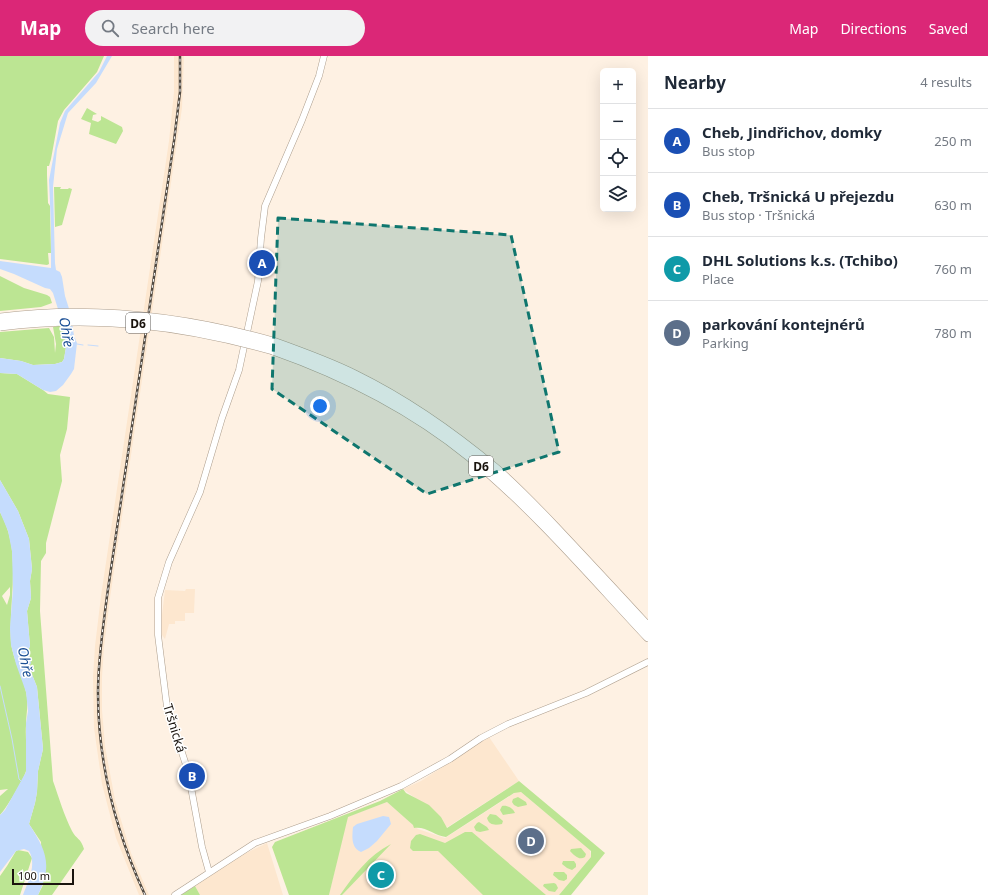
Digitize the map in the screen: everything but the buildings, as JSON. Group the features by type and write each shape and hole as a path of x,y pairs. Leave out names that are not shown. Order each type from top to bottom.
{"highway":[{"name":"D6","path":"0,318 76,313 139,315 207,325 273,346 314,357 356,375 393,396 448,432 497,470 563,535 648,627"},
{"name":"D6","path":"0,326 54,321 103,320 205,332 273,346 354,382 389,401 444,437 492,476 515,496 648,637"}],"street":[{"name":"Tršnická","path":"209,872 202,847 188,772 171,724 167,707 157,630 158,598 169,562 200,492 222,418 239,370 258,281 266,206 302,120 319,76 324,56"},
{"path":"175,895 249,846 330,816 401,786 450,759 481,738 508,724 586,693 647,662"}],"highlighted area":[{"path":"278,218 511,235 559,452 427,494 272,389"}],"shaded area":[{"path":"174,56 184,56 182,108 110,598 102,677 102,710 105,746 115,800 131,853 149,895 139,895 116,838 102,784 94,728 93,677 101,596 169,141 174,92"},
{"path":"186,589 195,589 194,613 185,613 185,621 175,621 175,624 169,624 165,639 162,635 162,615 165,590 185,591"},
{"path":"489,737 519,781 446,828 441,817 403,789 421,781"},
{"path":"516,792 521,792 590,850 591,857 559,895 329,895 347,817 387,802 418,829 445,838"},
{"path":"267,843 283,895 200,895 195,886 240,856"}],"green space":[{"path":"0,56 104,56 97,72 64,110 58,121 51,159 49,166 47,166 51,253 48,253 49,264 47,265 0,259"},
{"path":"87,108 97,114 93,115 92,120 98,122 101,120 101,116 122,127 123,131 116,144 89,134 91,123 81,119"},
{"path":"54,187 61,187 60,189 72,189 62,225 55,227"},
{"path":"0,276 24,288 47,295 50,297 52,303 41,307 0,311"},
{"path":"63,325 66,347 62,362 55,364 33,365 21,361 0,358 0,332 49,328 54,337 55,353 56,344 53,327"},
{"path":"0,373 17,374 48,394 70,397 67,429 60,455 62,481 46,543 46,553 41,561 40,611 53,781 69,825 84,849 52,895 38,895 43,885 41,842 29,824 35,803 38,771 43,749 37,687 29,667 30,657 28,651 30,646 27,611 31,598 30,581 32,569 29,539 18,511 0,480"},
{"path":"0,512 7,528 13,560 11,643 25,686 27,697 27,760 26,771 22,780 0,815 0,796 8,789 0,790","holes":["10,587 10,595 7,605 2,596"]},
{"path":"519,781 605,853 571,895 559,895 591,857 591,851 521,792 514,793 446,837 423,828 414,828 413,825 387,802 348,817 329,895 289,895 272,847 275,842 380,801 403,789 406,793 429,805 441,817 447,828"},
{"path":"518,797 526,802 527,805 518,807 514,805 512,802 513,799"},
{"path":"502,806 510,807 515,813 503,815 500,810"},
{"path":"490,814 496,815 503,821 502,824 491,824 487,818"},
{"path":"479,822 489,830 480,832 476,831 474,827"},
{"path":"465,832 472,832 546,895 483,895 438,851 413,851 410,848 411,841 416,835 420,834 445,843"},
{"path":"391,844 342,895 340,895 357,873 375,854"},
{"path":"581,848 586,854 583,858 577,857 570,851 571,849"},
{"path":"18,850 28,852 32,858 20,895 0,895 0,876"},
{"path":"563,861 574,861 576,867 572,870 567,868 562,864"},
{"path":"554,872 564,872 567,875 567,879 564,881 559,880 553,875"},
{"path":"554,883 558,888 555,892 549,891 543,886 544,884"},
{"path":"195,886 200,895 181,895"}],"water":[{"name":"Ohře","path":"107,56 112,56 96,83 68,113 57,149 53,187 55,263 56,270 60,272 62,277 65,296 71,315 74,336 77,343 74,369 63,385 56,391 50,392 43,390 17,374 0,373 0,358 21,361 33,365 55,364 62,362 64,359 66,347 63,325 53,293 50,289 0,269 0,261 51,268 49,180 60,123 65,111 99,72"},
{"name":"Ohře","path":"0,480 18,511 29,539 32,569 30,581 31,598 27,611 30,646 28,651 31,663 29,667 37,687 43,749 38,771 35,803 29,824 40,842 46,858 45,875 38,895 23,895 32,867 29,851 24,849 16,851 0,872 0,815 5,810 26,772 26,723 28,711 26,692 11,645 10,628 13,589 12,551 8,531 0,512"},
{"path":"383,816 389,817 391,824 377,841 369,848 361,852 355,848 352,835 353,827 357,824"}],"waterway":[{"name":"Ohře","path":"77,344 83,345"},
{"path":"88,345 98,346"},
{"path":"0,686 19,779 21,781"}],"railway":[{"path":"145,895 125,847 117,822 105,771 101,745 98,681 107,596 174,141 180,92 180,56"}],"place":[{"name":"Cheb, Jindřichov, domky","path":"262,263"},
{"name":"Cheb, Tršnická U přejezdu","path":"192,776"},
{"name":"parkování kontejnérů","path":"531,841"},
{"name":"DHL Solutions k.s. (Tchibo)","path":"381,875"}]}
